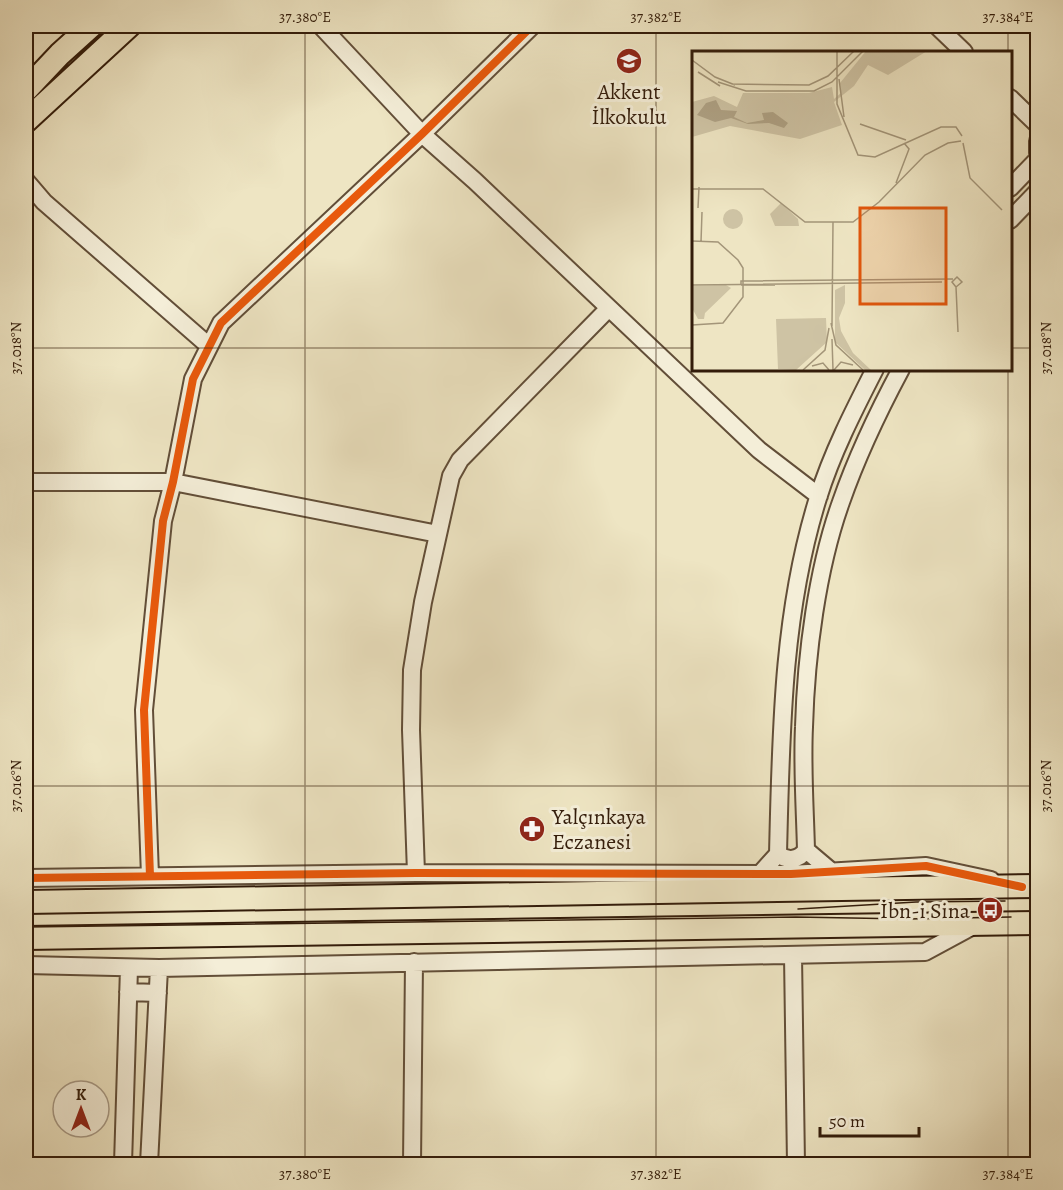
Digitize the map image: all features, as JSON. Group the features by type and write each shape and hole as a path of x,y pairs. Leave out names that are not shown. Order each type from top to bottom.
{"main road":[{"path":"26,90 91,26"},
{"path":"26,121 129,26"},
{"path":"26,902 1030,886"},
{"path":"26,938 1038,923"}],"street":[{"path":"321,26 422,134 475,181 759,450 819,496"},
{"path":"150,876 144,710 163,521 193,379 221,323 422,134 532,26"},
{"path":"937,26 963,51"},
{"path":"1012,99 1038,125"},
{"path":"1038,141 1038,153"},
{"path":"1012,187 1038,159"},
{"path":"26,181 44,202 209,346"},
{"path":"1012,219 1038,191"},
{"path":"416,873 411,730 412,670 423,602 451,476 460,460 609,308"},
{"path":"760,874 778,854 781,728 788,645 801,568 819,496 849,421 874,370"},
{"path":"778,854 794,859 806,850 805,708 810,648 823,572 840,504 870,431 900,370"},
{"path":"26,482 173,482 438,534"},
{"path":"806,850 832,872"},
{"path":"26,878 416,873 760,874 926,866 1030,886"},
{"path":"26,965 159,968 925,952 978,923"},
{"path":"793,955 796,1164"},
{"path":"412,1164 414,962"},
{"path":"123,1164 129,968"},
{"path":"149,1164 159,968"},
{"path":"128,992 158,993"}],"tram line":[{"path":"798,909 916,902 1005,901"},
{"path":"26,927 796,917 907,919 1011,917"}],"cycle path":[{"path":"150,876 144,710 163,521 193,379 221,323 422,134 532,26"},
{"path":"26,878 416,873 791,874 926,866 1022,887"}],"place":[{"name":"Akkent İlkokulu","path":"629,61"},
{"name":"Yalçınkaya Eczanesi","path":"532,829"},
{"name":"İbn-i Sina","path":"990,910"}]}
